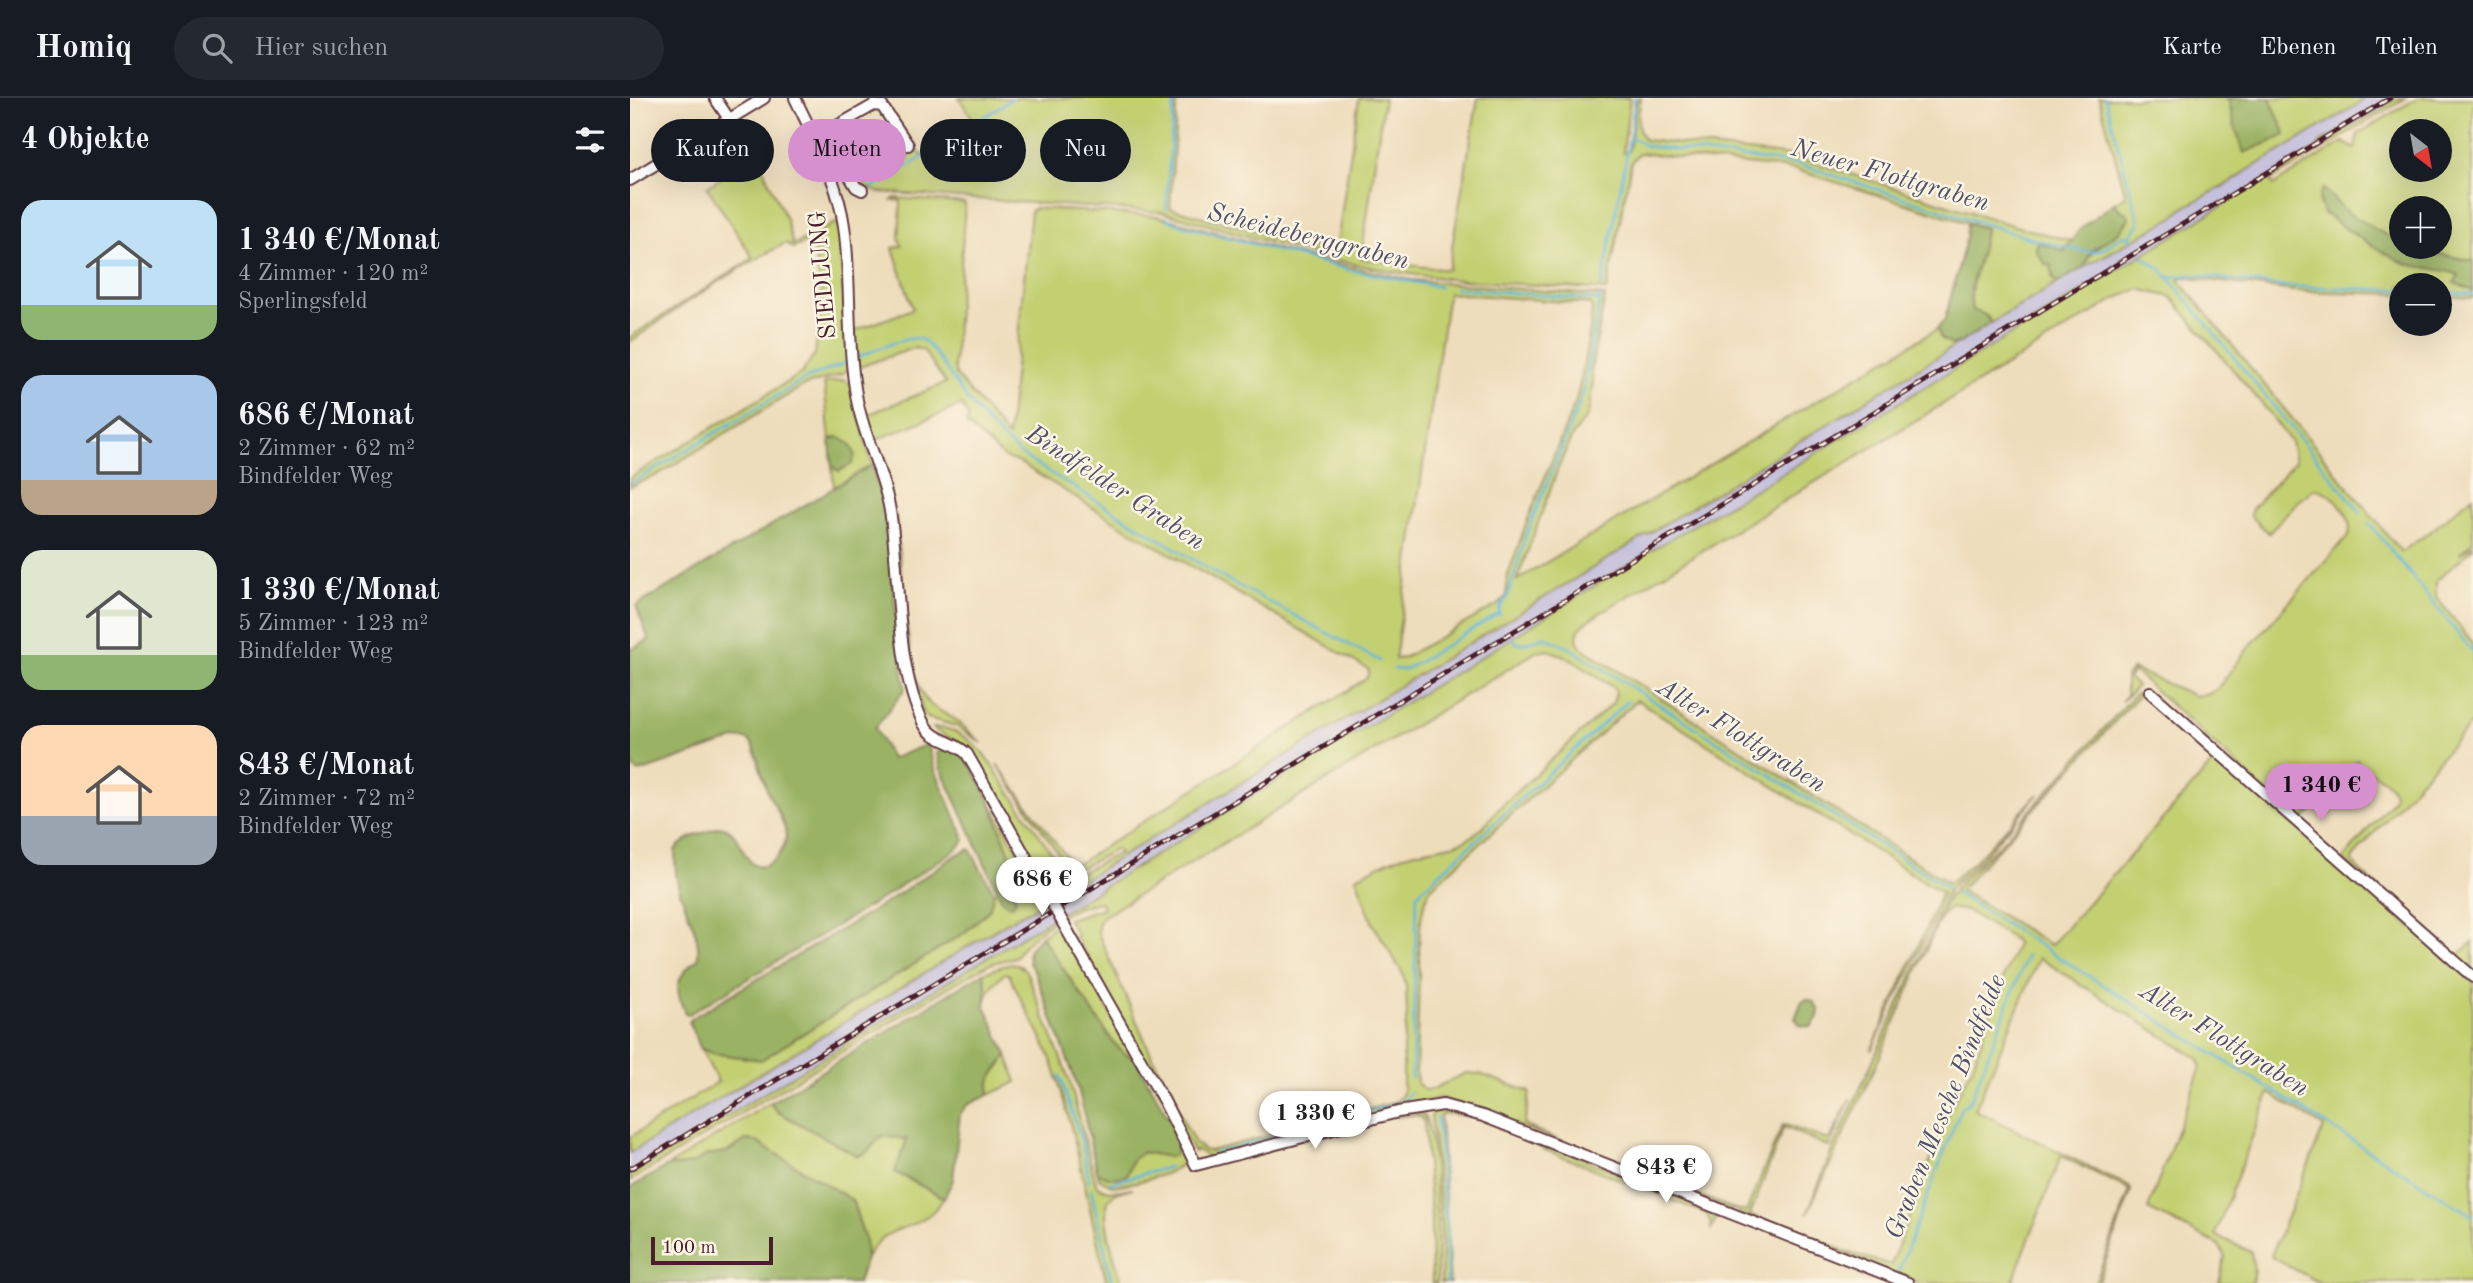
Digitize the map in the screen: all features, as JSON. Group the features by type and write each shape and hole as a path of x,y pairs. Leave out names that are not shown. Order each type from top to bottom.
{"street":[{"path":"715,98 729,119 764,98"},
{"name":"SIEDLUNG","path":"794,98 804,119"},
{"path":"851,119 874,105 882,106 891,119"},
{"path":"630,180 651,167"},
{"name":"SIEDLUNG","path":"832,182 844,226 852,371 863,425 885,488 890,512 906,663 920,714 928,730 935,736 956,744 967,754 1164,1101 1196,1165 1398,1112 1426,1106 1454,1107 1508,1125 1908,1283"},
{"path":"853,182 862,190"},
{"path":"2150,692 2473,977"}],"shaded area":[{"path":"2364,98 2396,98 630,1175 630,1153 1018,916 1046,902 1347,720 2084,267 2240,177"}],"green space":[{"path":"959,98 1177,98 1170,208 1329,251 1337,243 1359,98 1384,98 1361,259 1448,270 1478,98 1630,98 1623,152 1629,150 1637,98 1641,98 1638,125 1645,140 1793,156 2015,226 2072,241 2050,264 2053,280 2058,283 1991,323 1988,317 1972,311 1969,296 1985,228 1793,169 1639,153 1631,163 1607,290 1449,279 1388,271 1327,258 1162,212 878,192 860,185 865,182 906,182 906,159 909,157 907,153 916,148 920,153 920,182 1026,182 1026,119 973,119"},
{"path":"2099,98 2228,98 2245,152 2273,141 2274,110 2270,98 2364,98 2240,177 2084,267 2097,248 2127,222 2127,213 2114,203 2126,196"},
{"path":"2228,98 2270,98 2286,135 2244,153"},
{"path":"2396,98 2406,98 2270,181 2274,185 2343,142 2355,149 2358,134 2417,98 2473,98 2473,261 2452,256 2452,196 2389,196 2389,237 2347,213 2323,189 2319,202 2323,213 2389,253 2389,259 2448,270 2460,276 2455,283 2473,291 2473,298 2452,297 2452,273 2389,273 2389,294 2295,291 2183,277 2179,280 2401,552 2473,496 2473,541 2459,554 2473,545 2473,548 2436,581 2436,597 2473,643 2473,721 2352,861 2457,956 2473,942 2473,974 2343,859 2394,799 2390,786 2385,781 2357,760 2300,823 2134,671 2128,678 2137,686 2122,701 2126,695 2126,676 2133,669 2195,696 2209,694 2217,689 2250,646 2349,535 2350,528 2341,506 2329,494 2315,488 2298,501 2269,533 2250,516 2252,509 2295,461 2291,442 2171,297 2139,289 2117,298 1600,613 1578,632 1578,642 1582,648 1949,883 1976,860 2038,794 1983,857 1949,889 1871,1051 1942,893 1637,700 1431,888 1426,898 1420,932 1416,1072 1417,1083 1424,1090 1431,1090 1466,1073 1480,1074 1530,1092 1524,1125 1584,1151 1746,1212 1783,1124 1827,1140 1850,1099 1829,1147 1784,1127 1750,1215 1767,1222 1766,1224 1489,1114 1440,1098 1224,1156 1207,1158 1197,1150 1194,1152 1075,937 1077,935 1068,919 1103,908 1101,902 1077,908 1053,921 1031,938 1015,957 989,964 955,983 630,1181 630,1175 1478,659 1648,552 1795,466 2317,148 2321,142 2372,115","holes":["1548,650 1567,657 1614,688 1616,693 1613,703 1497,810 1474,835 1454,845 1401,856 1356,877 1373,924 1403,974 1406,987 1403,1093 1398,1100 1210,1151 1204,1150 1195,1143 1147,1045 1098,933 1101,918 1536,652"]},
{"path":"715,182 769,182 786,219 793,245 839,221 849,368 843,374 803,386 657,475 630,487 630,478 802,373 815,354 822,295 812,240 793,248 786,243 745,265 630,342 630,337 753,258 707,187"},
{"path":"2323,189 2348,213 2389,237 2389,255 2326,214 2320,204"},
{"path":"895,198 965,205 954,367 956,375 1008,437 1031,210 1034,208 1158,216 1303,256 1411,280 1605,296 1591,370 1593,381 1588,415 1571,438 1517,580 1937,329 1941,338 1952,345 1960,343 1057,896 1042,871 1038,871 968,750 933,728 954,731 967,738 983,753 1067,875 1071,877 1120,853 1116,849 1082,867 1072,868 1065,863 997,764 1072,864 1079,863 1367,678 1369,670 1018,462 1005,458 966,424 969,418 962,405 871,442 864,416 946,383 923,350 914,348 859,367 859,386 854,331 913,309 893,248 902,246 899,238 901,201 892,200","holes":["1448,293 1590,304 1591,323 1576,401 1526,524 1508,575 1506,596 1499,604 1403,658 1395,659"]},
{"path":"2114,203 2127,213 2129,218 2119,232 2091,251 2084,267 2058,283 2054,280 2050,264 2045,264 2036,251 2037,242 2064,251 2081,228"},
{"path":"1967,224 1985,228 1971,300 1972,310 1984,314 1991,323 1960,343 1952,345 1941,338 1937,329 1945,319 1966,239"},
{"path":"2452,257 2473,261 2473,291 2454,283 2459,275 2397,259"},
{"path":"844,380 851,384 872,465 834,487 832,466 839,471 838,437 830,440 824,383"},
{"path":"838,437 850,444 855,454 852,464 839,471 832,466 830,440"},
{"path":"872,465 883,504 905,689 875,728 891,759 928,744 935,770 965,840 956,849 881,899 689,1014 685,1013 679,996 679,983 685,971 698,959 698,949 695,930 677,880 675,850 693,836 722,827 735,835 748,858 759,867 771,863 778,856 785,843 786,834 755,751 746,739 732,740 640,772 634,769 630,757 630,650 649,640 636,606"},
{"path":"895,513 909,640 919,687 929,703 957,721 982,743 956,726 928,718 923,713 910,663"},
{"path":"2145,692 2140,694 1960,890 2051,945 2218,757 2473,982 2473,1283 2320,1283 2273,1258 2271,1256 2324,1127 2269,1093 2215,1235 2251,1252 2254,1269 2252,1283 2219,1283 2225,1257 2219,1245 2148,1209 2201,1067 2199,1059 2039,958 1975,1110 2130,1187 2131,1191 2098,1283 2095,1283 2130,1190 2061,1156 2012,1283 1917,1283 1799,1235 1800,1231 1846,1252 1891,1265 1948,1113 1972,1068 2017,944 2013,939 1967,911 1950,908 1941,916 1807,1214 1833,1148 1947,899 2135,694"},
{"path":"948,748 964,754 989,799 1010,854 1005,868 1016,900 1012,905 1002,900 941,769 937,753"},
{"path":"989,799 1032,876 1033,883 1046,902 1018,916 630,1153 630,1137 718,1082 701,1049 761,1060 964,933 989,910 994,893 998,890 1002,900 1016,900 1005,868 1010,853"},
{"path":"970,849 994,893 989,910 964,933 761,1060 701,1049 689,1022 692,1018 884,904 956,855"},
{"path":"1056,925 1069,946 1072,945 1135,1058 1125,1054 1113,1042 1041,936"},
{"path":"1041,936 1113,1042 1125,1054 1135,1058 1177,1133 1175,1155 1169,1157 1143,1152 1132,1160 1127,1175 1115,1178 1097,1172 1078,1087 1029,963 1028,950"},
{"path":"1011,963 1026,971 1069,1079 1096,1184 1109,1191 1133,1188 1112,1196 1106,1213 1109,1238 1122,1283 1107,1283 1076,1146 1053,1065 1009,974 1005,973 994,983 985,1005 986,982 983,973"},
{"path":"983,973 986,982 985,1006 1007,1055 992,1077 989,1095 967,1105 960,1114 953,1180 944,1198 895,1172 907,1139 881,1136 867,1152 858,1156 778,1112 770,1103"},
{"path":"1802,1001 1813,1001 1819,1010 1811,1027 1800,1025 1795,1018"},
{"path":"1007,1055 1017,1082 989,1095 992,1077"},
{"path":"770,1103 778,1112 858,1156 867,1152 881,1136 907,1139 895,1172 944,1198 927,1216 885,1236 866,1258 865,1240 852,1200 746,1140 727,1152 707,1155 694,1163 669,1165"},
{"path":"1445,1109 1484,1119 1689,1201 1690,1204 1722,1213 1716,1218 1711,1230 1707,1214 1543,1149 1495,1125 1468,1116 1442,1114 1450,1283 1441,1283 1441,1220 1431,1116 1435,1111"},
{"path":"1422,1113 1427,1124 1434,1166 1437,1283 1432,1283 1431,1216 1424,1123 1421,1117 1415,1115 1396,1117"},
{"path":"1177,1133 1186,1154 1178,1167 1156,1177 1113,1186 1099,1178 1097,1172 1110,1178 1129,1170 1132,1160 1143,1152 1169,1157"},
{"path":"746,1140 755,1141 852,1200 865,1240 866,1258 858,1283 630,1283 630,1188 669,1165 694,1163 707,1155 727,1152"}],"waterway":[{"path":"873,187 1013,98"},
{"name":"Scheideberggraben","path":"1166,209 1174,98"},
{"name":"Neuer Flottgraben","path":"1635,98 1630,137 1646,146 1798,164 2032,239 2077,250 2101,250 2124,235 2131,240"},
{"path":"2105,98 2138,218 2139,224 2129,237"},
{"name":"Alter Flottgraben","path":"1602,286 1630,137"},
{"name":"Scheideberggraben","path":"1167,218 1196,229 1350,270 1440,287"},
{"name":"Neuer Flottgraben","path":"2143,257 2161,269 2179,290 2361,513"},
{"path":"2168,277 2196,275 2278,286 2389,290"},
{"name":"Scheideberggraben","path":"1455,288 1598,300"},
{"path":"2452,293 2473,294"},
{"name":"Alter Flottgraben","path":"1500,615 1499,610 1508,595 1527,533 1583,394 1600,297"},
{"name":"Bindfelder Graben","path":"858,357 898,342 920,339 938,357 982,417 1026,458 1222,577 1380,661"},
{"name":"Bindfelder Graben","path":"632,483 805,379 846,363"},
{"name":"Neuer Flottgraben","path":"2369,523 2473,652"},
{"name":"Bindfelder Graben","path":"1394,669 1403,670 1412,666 1498,614"},
{"name":"Alter Flottgraben","path":"1512,638 1516,643 1526,643 1544,637 1567,646 1947,887"},
{"path":"1412,1078 1417,894 1628,701"},
{"name":"Alter Flottgraben","path":"1956,893 2473,1216"},
{"name":"Graben Mesche Bindfelde","path":"1898,1273 1961,1108 1972,1097 2027,955"},
{"path":"1060,1076 1082,1142 1089,1181"},
{"path":"1213,1154 1403,1102 1411,1092"},
{"name":"Graben Mesche Bindfelde","path":"1437,1117 1447,1229 1447,1283"},
{"path":"1110,1183 1169,1167"},
{"path":"1091,1189 1112,1283"}],"railway":[{"path":"630,1169 2390,98"}]}
